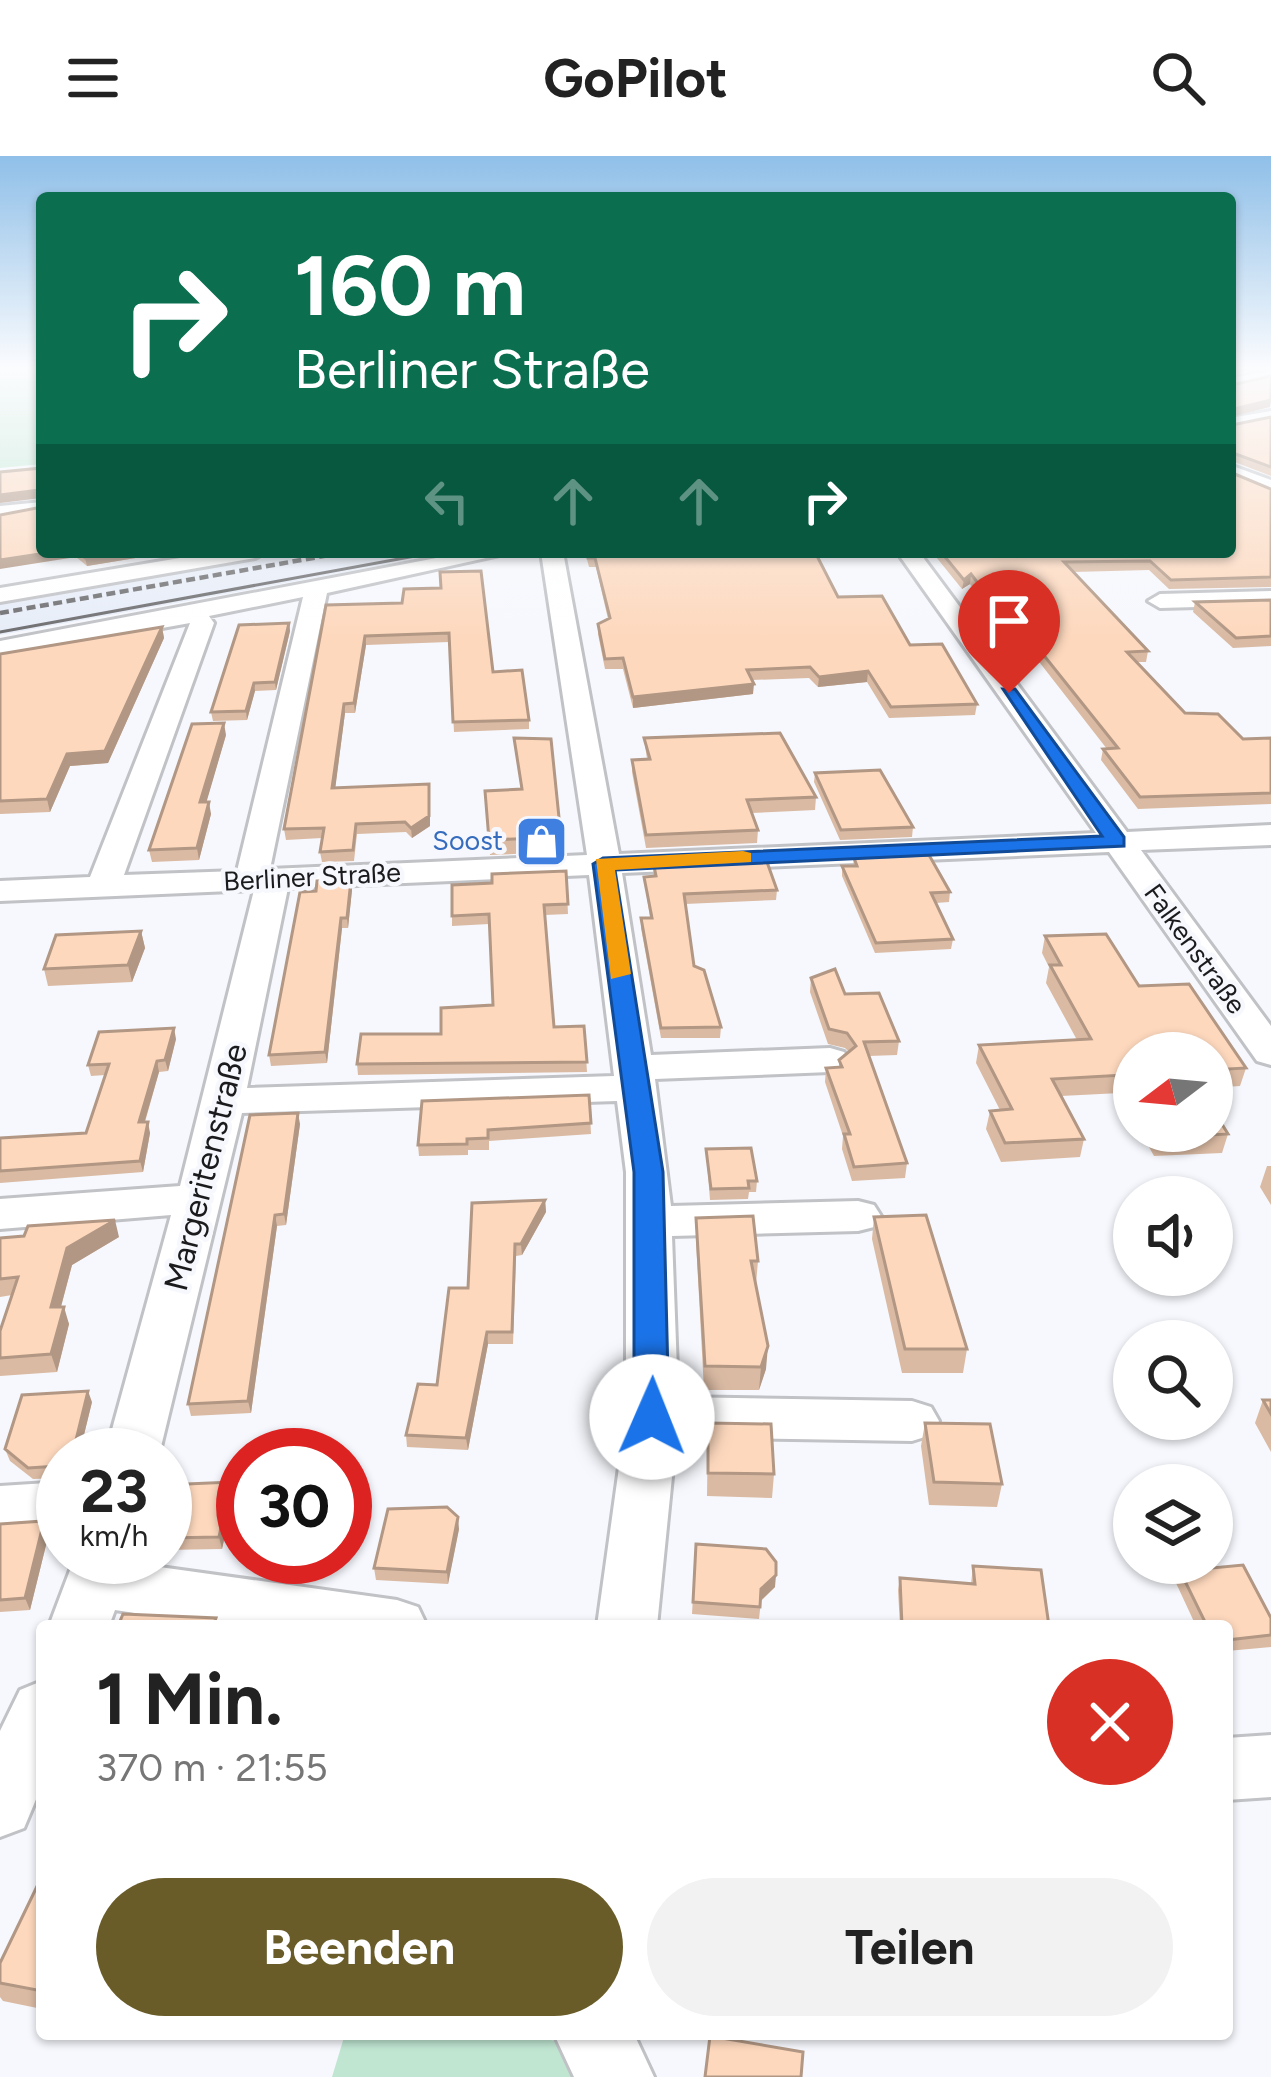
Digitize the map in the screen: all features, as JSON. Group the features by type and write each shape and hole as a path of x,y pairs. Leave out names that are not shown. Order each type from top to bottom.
{"street":[{"path":"1236,473 1271,470"},
{"path":"1236,474 1271,487"},
{"path":"0,512 36,509"},
{"path":"0,595 219,558"},
{"path":"0,649 468,558"},
{"path":"553,558 603,864 650,1222 652,1417 628,1620"},
{"name":"Falkenstraße","path":"912,558 1271,1054"},
{"name":"Margeritenstraße","path":"139,1428 224,1101 317,585"},
{"path":"1160,601 1271,598"},
{"path":"103,887 202,622 193,611"},
{"name":"Berliner Straße","path":"0,891 1271,835"},
{"path":"224,1101 634,1078 830,1060"},
{"path":"0,1214 197,1199"},
{"path":"650,1222 858,1216"},
{"path":"652,1417 912,1421"},
{"path":"0,1509 36,1506"},
{"path":"94,1589 348,1620"},
{"path":"0,1805 36,1724"},
{"path":"1233,1769 1271,1766"},
{"path":"595,2040 616,2077"}],"shaded area":[{"path":"264,558 423,558 0,635 0,603"}],"green space":[{"path":"0,459 36,459 36,465 0,468"},
{"path":"343,2040 551,2040 567,2043 585,2077 332,2077"}],"building":[{"path":"1248,459 1271,459 1271,467"},
{"path":"36,469 36,490 0,495 0,472"},
{"path":"1236,474 1271,489 1271,577 1171,580 1150,561 1064,562 1148,651 1127,652 1185,713 1218,714 1243,739 1271,738 1271,793 1140,797 1103,749 1118,748 1042,653 1031,653 971,574 964,580 946,558 1236,558"},
{"path":"36,508 36,555 0,560 0,515"},
{"path":"595,558 818,558 838,597 882,596 910,645 942,644 977,704 891,707 868,671 819,677 810,667 747,670 754,684 633,697 623,658 605,659 598,624 610,618"},
{"path":"481,571 493,672 522,670 529,720 453,722 449,633 365,636 354,703 344,704 332,788 429,784 429,816 411,828 405,822 356,824 353,850 320,852 324,828 284,829 326,605 402,603 404,589 441,588 440,572"},
{"path":"1271,600 1271,636 1236,638 1195,602"},
{"path":"289,623 275,682 254,683 246,711 211,712 239,625"},
{"path":"162,627 105,751 67,754 47,799 0,801 0,654"},
{"path":"224,723 200,802 209,802 197,848 149,850 192,724"},
{"path":"780,733 816,797 747,800 758,830 646,835 632,760 650,759 644,738"},
{"path":"514,738 551,739 561,837 489,840 485,791 522,789"},
{"path":"880,770 913,827 841,830 815,773"},
{"path":"929,855 950,892 931,893 953,939 876,943 842,866 857,866 854,858"},
{"path":"767,862 777,890 684,894 694,966 704,970 721,1027 661,1028 641,918 652,918 644,877 656,876 654,866"},
{"path":"566,871 568,904 544,905 554,1027 584,1026 587,1062 357,1064 361,1034 441,1034 441,1008 493,1005 489,914 452,916 452,885 492,883 492,874"},
{"path":"351,880 347,918 341,918 325,1052 269,1055 300,892 316,891 317,881"},
{"path":"141,931 128,965 44,969 56,935"},
{"path":"1106,934 1139,986 1189,984 1222,1032 1113,1032 1113,1076 1052,1079 1084,1139 1005,1143 990,1111 1012,1109 979,1045 1091,1039 1050,965 1061,965 1045,936"},
{"path":"835,969 845,994 879,993 899,1041 864,1042 907,1163 854,1167 844,1134 850,1134 826,1068 842,1067 839,1060 856,1046 847,1033 829,1029 811,978"},
{"path":"174,1028 165,1060 157,1061 139,1122 148,1122 140,1161 0,1171 0,1138 86,1133 109,1064 88,1065 99,1032"},
{"path":"1233,1049 1246,1068 1233,1069"},
{"path":"589,1095 591,1123 488,1130 488,1138 467,1139 467,1144 418,1145 422,1101"},
{"path":"298,1113 284,1214 275,1215 248,1401 188,1404 250,1115"},
{"path":"751,1148 757,1181 748,1181 749,1188 711,1189 706,1149"},
{"path":"545,1200 521,1244 515,1244 512,1332 487,1332 466,1438 406,1435 418,1384 437,1385 449,1288 468,1288 472,1203"},
{"path":"926,1215 967,1349 905,1349 874,1217"},
{"path":"753,1216 758,1261 751,1261 768,1346 761,1367 705,1366 696,1218"},
{"path":"115,1220 67,1248 51,1307 64,1307 51,1354 0,1358 0,1331 18,1277 0,1279 0,1238 24,1236 28,1226"},
{"path":"88,1391 79,1428 36,1428 36,1467 28,1468 5,1449 22,1395"},
{"path":"708,1423 771,1424 774,1474 708,1473"},
{"path":"925,1423 990,1424 1002,1484 934,1482"},
{"path":"216,1483 216,1537 192,1538 192,1484"},
{"path":"447,1507 458,1517 447,1572 374,1568 388,1509"},
{"path":"36,1522 36,1553 25,1598 0,1600 0,1524"},
{"path":"696,1544 766,1549 776,1562 776,1575 761,1589 760,1607 693,1602"},
{"path":"1243,1565 1271,1618 1271,1635 1233,1639 1233,1620 1204,1620 1186,1584 1233,1584 1233,1566"},
{"path":"973,1566 1041,1570 1048,1620 902,1620 900,1578 975,1584"},
{"path":"123,1614 216,1618 215,1620 120,1620"},
{"path":"36,1888 36,1990 0,1983 0,1963"},
{"path":"710,2040 803,2052 801,2077 705,2077"}],"tram line":[{"path":"0,632 404,558"}],"railway":[{"path":"0,613 313,558"}],"slow traffic":[{"path":"619,974 603,864 743,858"}],"place":[{"name":"Soost","path":"542,841"}],"route":[{"path":"652,1417 648,1172 603,864 1117,842 1009,693"}]}
